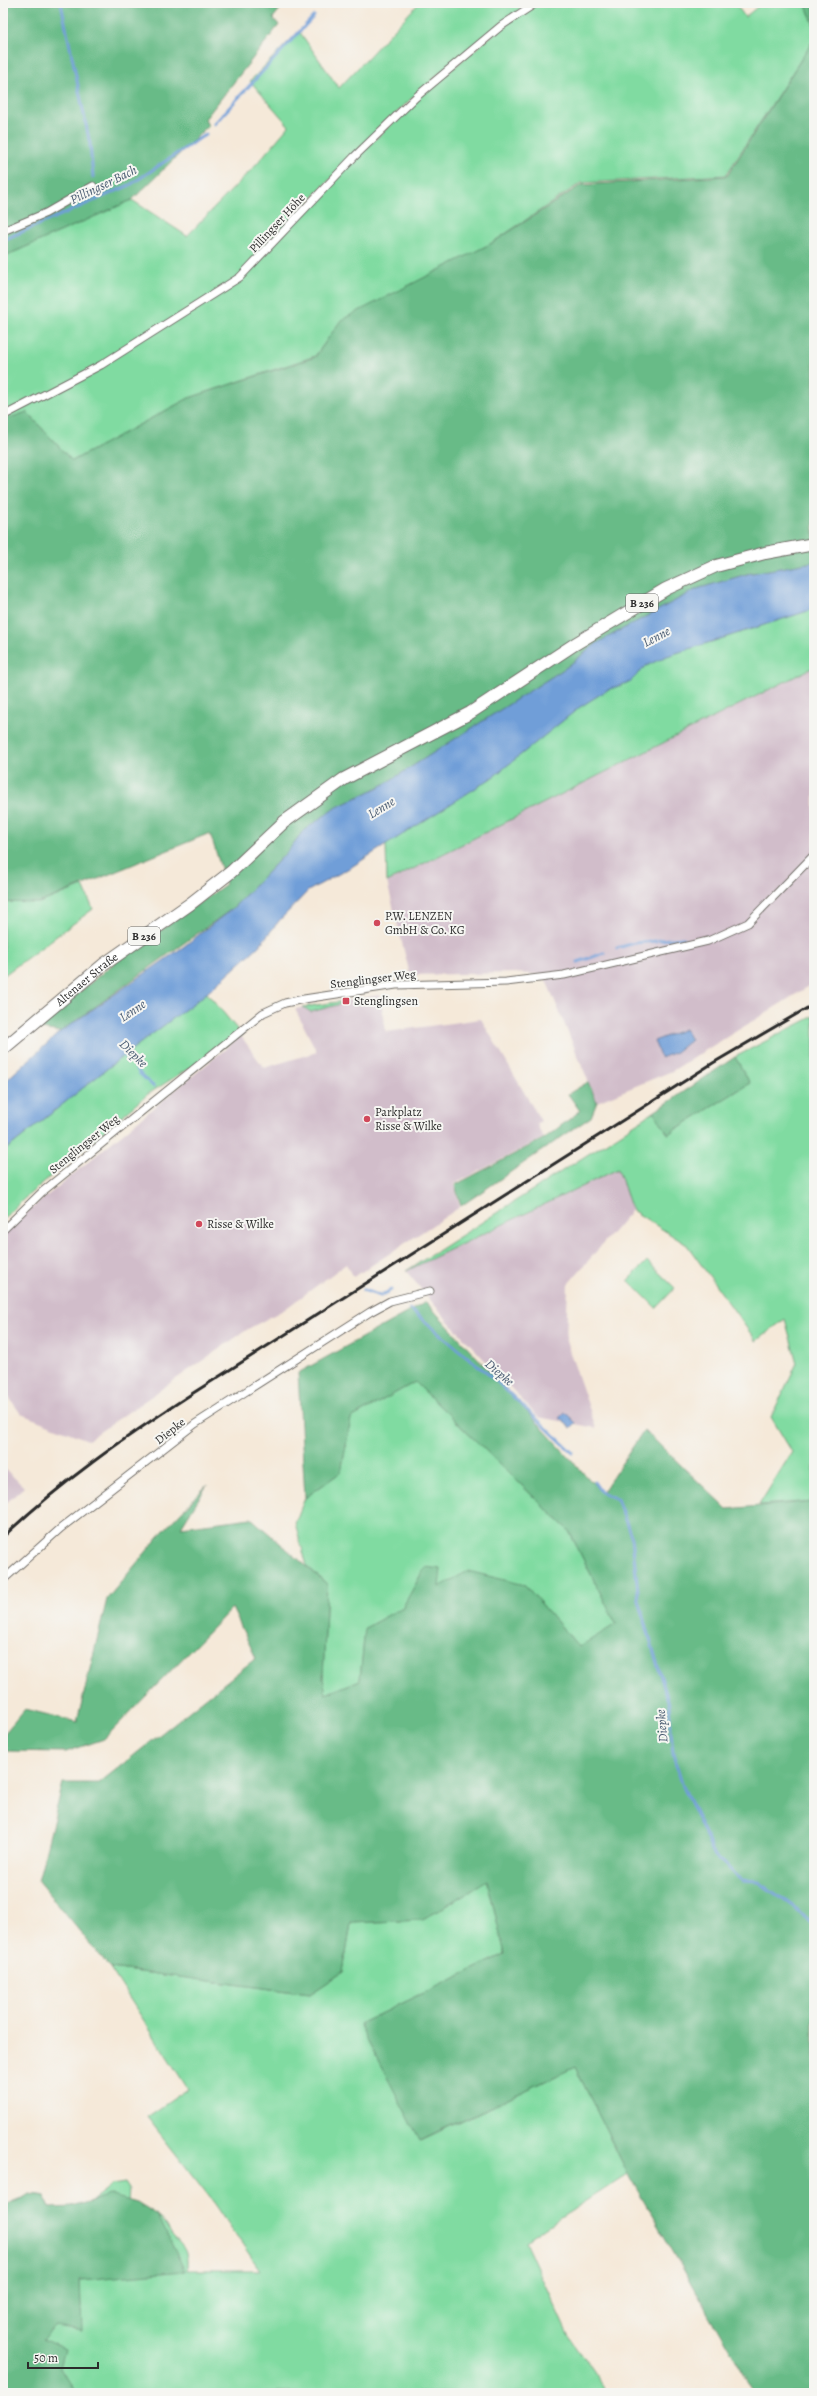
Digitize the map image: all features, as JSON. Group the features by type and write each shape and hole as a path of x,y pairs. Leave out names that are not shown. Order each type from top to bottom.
{"main road":[{"name":"Altenaer Straße","path":"3,1049 103,965 190,904 231,872 284,822 344,779 470,714 575,644 666,589 716,566 765,553 814,544"}],"street":[{"name":"Pillingser Höhe","path":"3,416 100,365 240,277 354,157 416,96 501,26 536,3"},
{"path":"3,231 46,213 94,186"},
{"name":"Stenglingser Weg","path":"3,1230 42,1192 263,1013 285,1003 304,998 396,985 506,982 564,975 708,941 748,922 814,854"},
{"name":"Diepke","path":"3,1580 61,1528 195,1424 370,1312 390,1301 430,1291"}],"shaded area":[{"path":"814,667 814,983 672,1071 597,1102 544,975 515,973 410,975 387,882"},
{"path":"380,995 386,1032 481,1019 541,1121 537,1124 543,1138 454,1184 460,1207 354,1277 346,1264 285,1309 248,1329 88,1440 21,1414 3,1389 3,1232 241,1036 264,1068 317,1052 295,1009"},
{"path":"618,1169 632,1210 568,1284 566,1341 596,1428 538,1417 448,1321 406,1271"},
{"path":"3,1467 24,1487 3,1506"}],"green space":[{"path":"3,3 285,3 273,18 279,25 205,119 208,126 132,200 3,257"},
{"path":"419,3 530,3 473,45 419,92 342,167 282,229 256,258 250,267 355,159 420,96 502,27 538,3 735,3 745,17 762,3 805,3 814,25 814,39 726,175 581,183 490,244 342,320 315,356 189,398 72,461 27,412 3,420 3,257 132,200 187,236 252,169 289,126 250,81 299,31 339,88"},
{"path":"805,3 814,3 814,25"},
{"path":"814,39 814,562 747,574 697,589 597,643 567,667 430,755 383,785 335,808 303,831 288,851 233,908 60,1032 36,1028 113,964 226,884 210,833 39,903 3,902 3,420 27,412 72,461 189,398 315,357 341,320 492,243 581,185 727,176"},
{"path":"814,609 814,667 387,882 386,845 493,777 580,707 607,690 630,682 646,666 667,656"},
{"path":"83,886 93,909 3,976 3,902 39,903"},
{"path":"207,993 242,1035 148,1094 25,1198 3,1219 3,1152 123,1056"},
{"path":"344,1001 344,1003 311,1012 303,1007"},
{"path":"814,1016 814,1501 759,1505 792,1452 771,1417 797,1363 785,1319 756,1341 687,1245 632,1210 618,1169 406,1271 654,1112 668,1134 750,1083 735,1057"},
{"path":"735,1057 750,1083 668,1134 654,1112"},
{"path":"588,1082 597,1102 591,1117 461,1206 455,1185 545,1138 580,1111 568,1094"},
{"path":"647,1261 675,1288 656,1308 628,1280"},
{"path":"426,1302 602,1493 644,1430 727,1509 814,1501 814,2393 755,2393 628,2174 575,2067 420,2140 359,2024 505,1954 487,1880 423,1920 351,1923 343,1972 310,1994 110,1968 38,1881 63,1783 99,1783 256,1658 232,1608 104,1739 66,1752 3,1751 3,1735 25,1709 77,1722 107,1599 165,1529 207,1485 181,1527 251,1518 327,1584 323,1679 326,1694 360,1680 365,1628 403,1607 425,1567 441,1569 439,1587 468,1571 525,1585 579,1647 616,1624 569,1531 415,1382 351,1418 341,1472 305,1498 298,1373"},
{"path":"415,1382 569,1531 616,1624 580,1648 525,1585 438,1588 425,1567 403,1607 365,1628 360,1680 326,1694 323,1679 327,1584 307,1566 295,1523 305,1498 341,1472 351,1418"},
{"path":"487,1880 505,1954 359,2024 421,2140 575,2067 628,2174 525,2241 568,2335 608,2393 8,2393 3,2205 15,2202 28,2196 38,2195 44,2196 50,2208 83,2207 112,2185 125,2183 129,2189 128,2203 154,2214 163,2220 171,2234 183,2247 187,2258 187,2270 260,2270 215,2204 147,2117 188,2089 110,1968 310,1994 343,1972 351,1923 423,1920","holes":["73,2277 102,2278 80,2280 81,2314"]},
{"path":"29,2194 44,2196 50,2208 73,2207 109,2195 137,2203 158,2216 185,2271 80,2280 82,2331 55,2327 42,2339 65,2349 60,2368 75,2393 3,2393 3,2205 17,2202"}],"water":[{"name":"Lenne","path":"814,562 814,609 667,656 646,666 630,682 607,690 580,707 493,777 353,866 308,891 279,921 259,946 207,993 123,1056 3,1152 3,1083 60,1032 183,947 233,908 288,851 303,831 335,808 383,785 430,755 567,667 597,643 697,589 747,574"},
{"path":"685,1029 691,1040 676,1052 661,1058 654,1041"},
{"path":"565,1412 576,1423 571,1428 559,1418"}],"waterway":[{"path":"61,3 90,144 93,177"},
{"name":"Pillingser Bach","path":"321,7 325,3"},
{"name":"Pillingser Bach","path":"214,124 314,16"},
{"name":"Pillingser Bach","path":"3,240 130,185 206,134"},
{"name":"Pillingser Bach","path":"96,191 97,200"},
{"path":"659,940 683,938"},
{"path":"617,948 635,943 656,941"},
{"path":"578,962 604,953"},
{"name":"Diepke","path":"121,1053 134,1064 140,1074 154,1087"},
{"name":"Diepke","path":"363,1290 381,1296 391,1290"},
{"name":"Diepke","path":"410,1309 494,1379 573,1453"},
{"name":"Diepke","path":"594,1482 601,1492 617,1499 632,1538 639,1600 669,1705 673,1754 682,1784 715,1856 743,1881 759,1882 802,1913 814,1926"}],"railway":[{"path":"3,1537 70,1479 190,1395 713,1063 814,1004"}],"place":[{"name":"P.W. LENZEN GmbH & Co. KG","path":"377,923"},
{"name":"Stenglingsen","path":"346,1001"},
{"name":"Parkplatz Risse & Wilke","path":"367,1119"},
{"name":"Risse & Wilke","path":"199,1224"}]}
